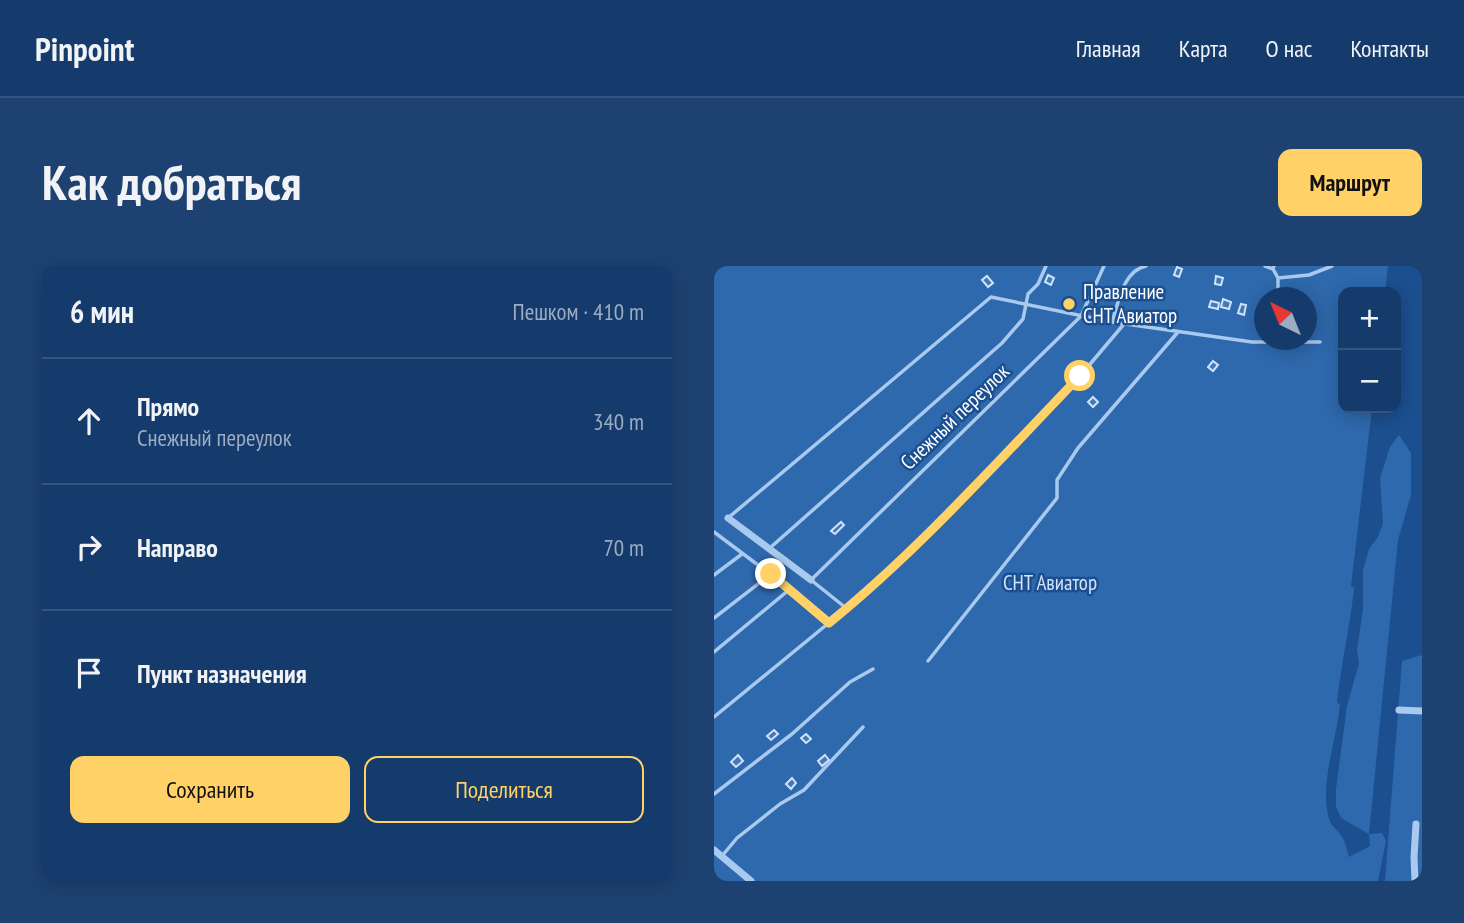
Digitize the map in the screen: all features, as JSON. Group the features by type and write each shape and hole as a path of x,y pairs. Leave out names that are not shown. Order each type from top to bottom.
{"street":[{"path":"728,518 811,580"},
{"path":"1399,710 1422,711"},
{"path":"1415,881 1416,824"},
{"path":"714,850 751,881"}],"lane":[{"name":"Снежный переулок","path":"769,549 1002,342 1023,319 1028,294 1038,284 1046,266"},
{"name":"Снежный переулок","path":"811,580 1081,316 1104,266"},
{"path":"1112,322 1128,277 1136,268 1146,266"},
{"path":"1265,266 1273,267 1278,278 1278,287"},
{"path":"1278,278 1309,275 1332,266"},
{"path":"728,518 991,297 1124,324 1254,340"},
{"path":"714,717 847,608 954,506 1080,376 1124,324"},
{"path":"928,661 1057,498 1057,480 1078,448 1179,332"},
{"path":"714,532 790,589 829,623"},
{"path":"714,575 742,554"},
{"path":"714,618 771,574"},
{"path":"811,580 847,608"},
{"path":"714,652 790,589"},
{"path":"714,794 792,734 850,682 873,669"},
{"path":"722,856 737,838 780,804 804,790 863,727"}],"green space":[{"name":"СНТ Авиатор","path":"714,266 1388,266 1386,287 1338,287 1338,413 1371,413 1351,586 1354,588 1326,791 1329,819 1343,839 1349,857 1370,846 1369,834 1382,833 1386,841 1378,881 714,881"},
{"path":"1399,435 1411,453 1411,495 1398,540 1369,834 1341,818 1336,807 1336,789 1347,706 1359,663 1357,650 1363,609 1363,570 1369,549 1378,537 1383,523 1380,478 1390,447"},
{"path":"1422,655 1422,881 1385,881 1402,661"}],"building":[{"path":"1177,267 1182,269 1179,277 1174,275"},
{"path":"1048,275 1054,278 1051,285 1045,282"},
{"path":"987,276 993,283 988,287 982,280"},
{"path":"1216,276 1223,278 1221,285 1215,284"},
{"path":"1143,288 1149,291 1146,297 1140,294"},
{"path":"1223,299 1231,302 1229,309 1221,307"},
{"path":"1211,301 1219,303 1218,309 1209,307"},
{"path":"1241,304 1246,305 1244,315 1238,313"},
{"path":"1213,361 1218,365 1213,371 1208,367"},
{"path":"1093,397 1098,402 1093,407 1088,402"},
{"path":"841,522 844,525 835,534 831,531"},
{"path":"774,730 778,734 771,740 767,736"},
{"path":"806,734 811,739 806,743 801,738"},
{"path":"738,755 743,761 736,767 731,762"},
{"path":"825,755 829,760 822,766 818,761"},
{"path":"792,778 796,783 791,789 786,784"}],"place":[{"name":"Правление СНТ Авиатор","path":"1069,304"}],"route":[{"path":"771,574 829,623 954,506 1080,376"}]}
